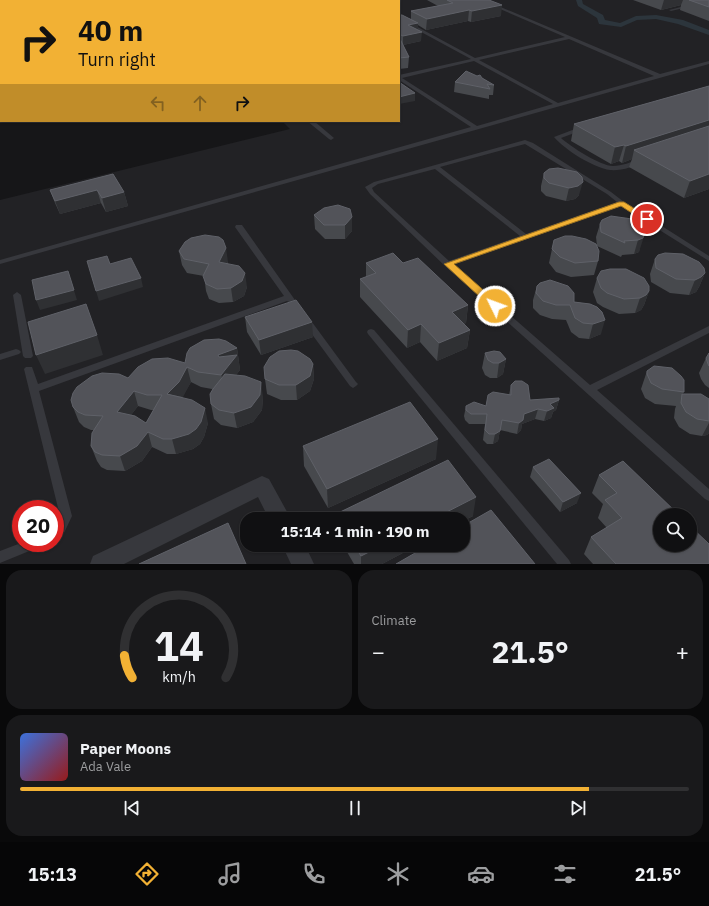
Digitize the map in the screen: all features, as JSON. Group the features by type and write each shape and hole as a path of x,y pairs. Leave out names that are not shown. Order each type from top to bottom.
{"street":[{"path":"102,564 262,485 276,512"},
{"path":"297,552 303,564"}],"lane":[{"path":"481,0 659,76"},
{"path":"671,10 709,2"},
{"path":"400,19 558,105"},
{"path":"400,77 568,38"},
{"path":"0,262 709,62"},
{"path":"400,78 476,128"},
{"path":"311,122 331,138"},
{"path":"589,126 557,137 599,165 610,168 620,167 648,158"},
{"path":"709,260 609,193 531,144 525,142 376,182 368,187 372,193 448,264 709,496"},
{"path":"435,166 525,237"},
{"path":"448,264 622,203"},
{"path":"239,227 353,384"},
{"path":"17,295 28,356"},
{"path":"34,389 289,297"},
{"path":"589,390 709,330"},
{"path":"371,332 565,564"},
{"path":"0,357 16,352"},
{"path":"29,368 62,500"},
{"path":"64,508 66,516 64,520"},
{"path":"0,558 14,552"}],"shaded area":[{"path":"400,0 709,0 709,564 0,564 0,200 290,129 283,122 400,122"}],"building":[{"path":"447,0 489,0 502,5 427,19 411,11 453,3"},
{"path":"689,0 709,0 709,7"},
{"path":"400,15 418,23 408,25 422,32 403,36 400,34"},
{"path":"400,39 409,57 400,58"},
{"path":"466,71 477,76 480,75 482,78 494,85 487,84 490,89 455,82"},
{"path":"400,83 415,93 400,97"},
{"path":"709,86 709,120 626,146 615,147 574,124"},
{"path":"709,126 709,174 690,181 634,150"},
{"path":"558,168 577,172 582,177 583,182 578,186 569,188 549,183 544,178 544,173 549,169"},
{"path":"113,174 124,192 102,198 97,190 55,201 50,190"},
{"path":"338,205 350,209 352,217 345,225 324,225 314,215 324,208"},
{"path":"611,216 632,219 643,226 646,230 643,238 624,241 625,243 601,232 600,224 602,220"},
{"path":"205,235 219,237 223,240 226,248 219,262 239,266 245,273 242,281 231,288 217,289 206,284 203,276 209,264 184,259 179,251 185,242 191,238"},
{"path":"565,236 586,239 596,244 599,251 598,261 575,263 560,257 552,249 554,240"},
{"path":"393,253 403,263 418,258 468,305 452,312 470,330 439,343 421,324 408,330 360,279 376,273 366,263"},
{"path":"665,253 683,254 699,262 704,268 705,273 695,280 676,279 656,268 655,259 658,255"},
{"path":"107,256 110,264 131,258 141,278 96,291 87,261"},
{"path":"610,269 626,269 644,278 649,286 649,291 646,295 640,298 624,299 607,293 601,288 597,278 601,271"},
{"path":"68,271 74,290 36,300 32,280"},
{"path":"550,280 568,286 574,293 574,302 590,304 597,307 602,312 605,320 593,324 583,323 575,318 570,305 556,305 543,301 536,293 537,286 540,283"},
{"path":"296,300 312,322 259,340 245,317"},
{"path":"86,304 97,335 36,355 28,322"},
{"path":"219,339 226,341 237,348 218,355 219,357 237,355 221,375 198,372 187,367 179,382 167,394 192,400 205,408 201,422 196,429 189,434 172,439 163,439 148,432 137,446 120,456 102,455 95,452 91,446 92,433 103,416 85,415 78,412 73,407 71,400 77,387 92,376 102,373 119,374 128,378 138,367 152,359 168,358 185,363 187,353 190,348 204,340","holes":["134,391 147,395 162,395 146,423 135,416 117,412"]},
{"path":"279,351 298,351 310,359 313,364 310,376 296,385 279,385 265,379 264,367 270,357"},
{"path":"494,351 500,352 506,359 499,363 493,363 488,360 485,353"},
{"path":"709,353 709,366 706,358"},
{"path":"654,366 672,368 684,380 684,392 662,389 651,383 647,371"},
{"path":"225,374 245,376 261,382 260,395 251,407 234,413 219,410 211,404 210,394"},
{"path":"515,381 522,381 528,385 530,400 559,398 559,400 550,404 554,408 547,411 538,409 524,414 523,420 519,423 502,420 500,431 495,434 489,434 485,430 487,414 471,414 466,410 466,406 474,402 486,406 488,395 493,392 511,395 511,385"},
{"path":"682,394 701,394 709,399 709,421 697,419 686,412 681,403"},
{"path":"410,402 438,439 327,489 303,446"},
{"path":"549,459 581,493 563,502 533,467"},
{"path":"448,460 476,497 447,512 340,512"},
{"path":"623,461 672,508 653,508 653,552 697,552 697,533 709,544 709,564 616,564 591,537 622,518 605,500 617,493 599,475"},
{"path":"491,510 535,564 396,564 417,552 470,552 470,522"},
{"path":"228,523 246,564 139,564"},
{"path":"358,552 369,552 361,556"}],"waterway":[{"path":"579,0 580,5 600,17 602,22 621,25 636,18 656,17 680,22 709,33"}],"route":[{"path":"495,306 448,264 622,203 647,219"}]}
